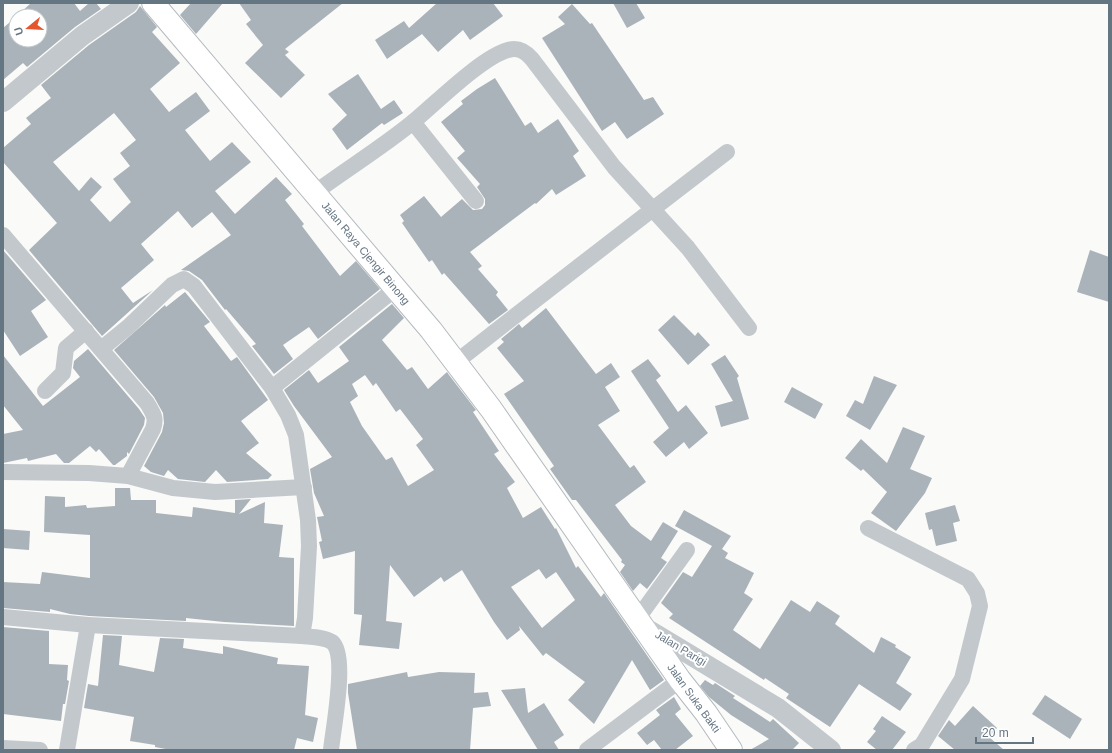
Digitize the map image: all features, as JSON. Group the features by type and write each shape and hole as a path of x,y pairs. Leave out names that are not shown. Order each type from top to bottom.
{"main road":[{"name":"Jalan Raya Cjengir Binong","path":"153,3 254,124 318,196 431,330 492,409 564,514"},
{"name":"Jalan Parigi","path":"564,514 641,622"},
{"name":"Jalan Suka Bakti","path":"641,622 680,680 706,713 731,750"}],"street":[{"path":"3,102 82,36 129,3"},
{"path":"318,196 324,186 412,122 488,60 507,50 520,50 532,59 614,167 688,248 749,328"},
{"path":"412,122 476,201"},
{"path":"455,363 727,152"},
{"path":"3,234 147,403 154,414 155,422 128,476"},
{"path":"101,349 128,327 172,285 184,279 194,286 272,388 288,415 296,435 308,520 309,546 305,618 302,636"},
{"path":"272,388 395,289"},
{"path":"45,391 63,373 66,348 86,331"},
{"path":"3,472 89,473 128,476 174,488 215,492 304,487"},
{"path":"868,528 968,579 977,593 980,606 962,679 922,745 914,750"},
{"path":"641,622 687,550"},
{"path":"3,617 88,625 302,636 331,641 336,646 340,657 341,668 331,750"},
{"name":"Jalan Parigi","path":"641,622 778,708 831,750"},
{"path":"67,750 88,625"},
{"path":"587,750 680,680"},
{"path":"3,748 40,750"}],"building":[{"path":"31,3 74,3 80,11 89,3 96,3 101,9 75,27 27,67 23,63 3,80 3,28 8,24 8,48 48,48 48,8 26,8"},
{"path":"191,3 223,3 196,34 180,15"},
{"path":"239,3 343,3 285,49 289,52 285,55 305,75 281,98 245,63 263,45 246,24 251,20"},
{"path":"437,3 493,3 503,16 470,40 463,30 438,52 422,34 387,59 375,40 404,21 409,28"},
{"path":"613,3 636,3 645,18 627,28"},
{"path":"572,4 590,24 592,23 644,100 653,97 664,114 627,139 615,122 602,131 542,38 565,24 558,17"},
{"path":"140,6 157,27 152,32 180,63 150,89 169,112 196,92 210,111 185,130 210,161 232,142 251,162 215,191 235,214 276,177 292,194 285,200 304,224 302,226 340,276 356,261 380,289 318,339 309,327 283,345 293,359 274,374 252,346 256,344 226,309 225,310 202,280 189,271 181,270 231,235 212,212 192,228 178,211 141,244 154,260 121,288 133,303 153,290 102,336 29,250 57,223 3,162 3,148 31,124 26,118 51,98 41,85 89,45 136,12","holes":["114,113 136,140 120,153 130,166 113,179 131,202 110,222 90,200 102,187 91,177 79,191 53,162"]},
{"path":"358,74 381,109 394,100 403,113 384,125 382,123 347,150 332,129 347,115 328,94"},
{"path":"495,78 525,126 531,122 538,133 558,119 579,151 573,156 586,176 556,195 552,189 536,204 535,203 470,252 482,266 478,269 498,292 496,295 508,310 489,324 444,273 442,275 432,260 429,262 402,223 404,221 400,215 424,196 441,217 462,199 473,210 482,209 485,205 485,199 477,187 480,184 457,158 465,151 441,122 463,104 461,101"},
{"path":"3,250 46,300 31,311 48,337 20,356 3,330"},
{"path":"1090,250 1109,257 1109,302 1077,292"},
{"path":"185,292 210,322 204,326 231,361 237,357 268,400 241,421 259,443 246,453 272,475 268,479 227,482 216,470 205,482 178,479 168,470 164,476 151,472 144,466 162,432 164,423 163,413 154,397 114,350 165,305 166,307"},
{"path":"392,304 404,318 382,340 407,370 412,367 428,389 447,372 476,410 473,412 499,451 494,454 515,482 507,488 523,518 541,507 555,529 556,528 576,568 578,566 601,597 604,593 664,680 650,690 632,660 594,724 568,700 585,682 546,653 543,656 519,626 520,630 507,640 494,622 462,570 444,582 441,577 414,597 390,565 386,621 402,623 399,649 359,645 362,615 354,614 355,551 323,559 319,542 322,541 317,517 324,516 314,493 310,469 332,457 284,390 309,370 318,383 349,361 339,347","holes":["365,375 373,386 376,383 396,412 400,409 423,439 416,445 434,470 408,486 392,457 386,460 362,426 350,402 358,396 352,384","539,569 546,579 556,572 575,600 542,628 511,587"]},
{"path":"546,308 596,374 611,363 620,377 605,387 620,411 598,425 630,468 634,465 646,482 615,505 631,526 651,541 663,522 678,531 661,558 667,562 647,589 640,583 633,591 620,572 625,565 621,562 622,560 576,500 572,500 550,469 554,466 504,394 524,381 497,348 504,342 501,339 519,324 522,328"},
{"path":"674,315 695,336 698,332 710,345 688,365 658,330"},
{"path":"88,349 145,418 144,425 129,454 127,452 127,456 113,465 99,449 96,452 90,446 69,463 64,463 56,454 28,461 27,458 3,463 3,434 23,430 3,405 3,355 43,406 80,377 73,368 74,361"},
{"path":"725,355 739,376 737,378 749,419 721,427 715,406 733,401 711,364"},
{"path":"648,359 661,376 656,380 678,412 686,405 708,433 689,449 684,442 666,457 653,442 669,428 631,371"},
{"path":"874,376 897,385 870,430 846,416 855,400 863,404"},
{"path":"792,387 823,404 815,419 784,402"},
{"path":"903,427 925,436 910,469 932,478 925,493 896,531 871,513 887,492 863,469 861,471 845,458 861,439 887,463"},
{"path":"115,488 130,488 131,500 156,500 156,513 192,517 193,507 235,513 235,500 251,499 239,514 265,502 264,523 283,525 279,557 294,558 294,626 186,618 186,621 89,616 70,614 50,609 50,612 3,608 3,582 40,584 42,572 90,578 90,535 44,532 45,496 65,497 65,507 86,505 87,508 115,506"},
{"path":"955,505 960,521 953,523 957,541 936,546 932,529 929,530 925,513"},
{"path":"684,510 731,536 722,549 728,553 725,558 754,573 744,593 753,599 733,630 760,649 791,600 810,612 817,601 840,616 835,624 874,653 881,637 896,645 895,647 911,657 896,683 912,694 900,711 859,684 830,727 786,698 789,694 765,678 764,680 669,618 673,614 661,603 683,572 692,577 712,546 675,526"},
{"path":"3,529 30,531 29,550 3,548"},
{"path":"3,627 49,631 49,664 68,665 67,680 69,681 65,704 63,704 61,721 3,714"},
{"path":"103,635 122,636 119,665 154,672 160,638 184,639 183,648 223,654 223,646 278,658 277,664 309,666 305,715 318,718 313,742 297,738 294,750 171,750 155,747 155,745 130,741 134,717 84,708 88,684 98,686"},
{"path":"407,672 408,677 439,672 475,673 474,693 488,692 491,706 473,708 470,750 357,750 348,693 348,684"},
{"path":"705,680 713,685 715,683 735,696 733,698 770,722 773,719 799,743 792,750 750,750 769,739 731,715 709,697 700,686"},
{"path":"525,688 528,713 544,703 564,735 554,742 559,750 538,750 501,690"},
{"path":"1045,695 1082,719 1070,739 1032,714"},
{"path":"674,697 681,709 675,714 693,736 675,750 662,750 654,740 647,745 637,733 660,715 656,710"},
{"path":"973,706 997,728 989,737 1004,750 955,750 938,736 949,720 955,726"},
{"path":"882,716 906,732 892,750 877,750 867,742 876,731 873,729"}]}
